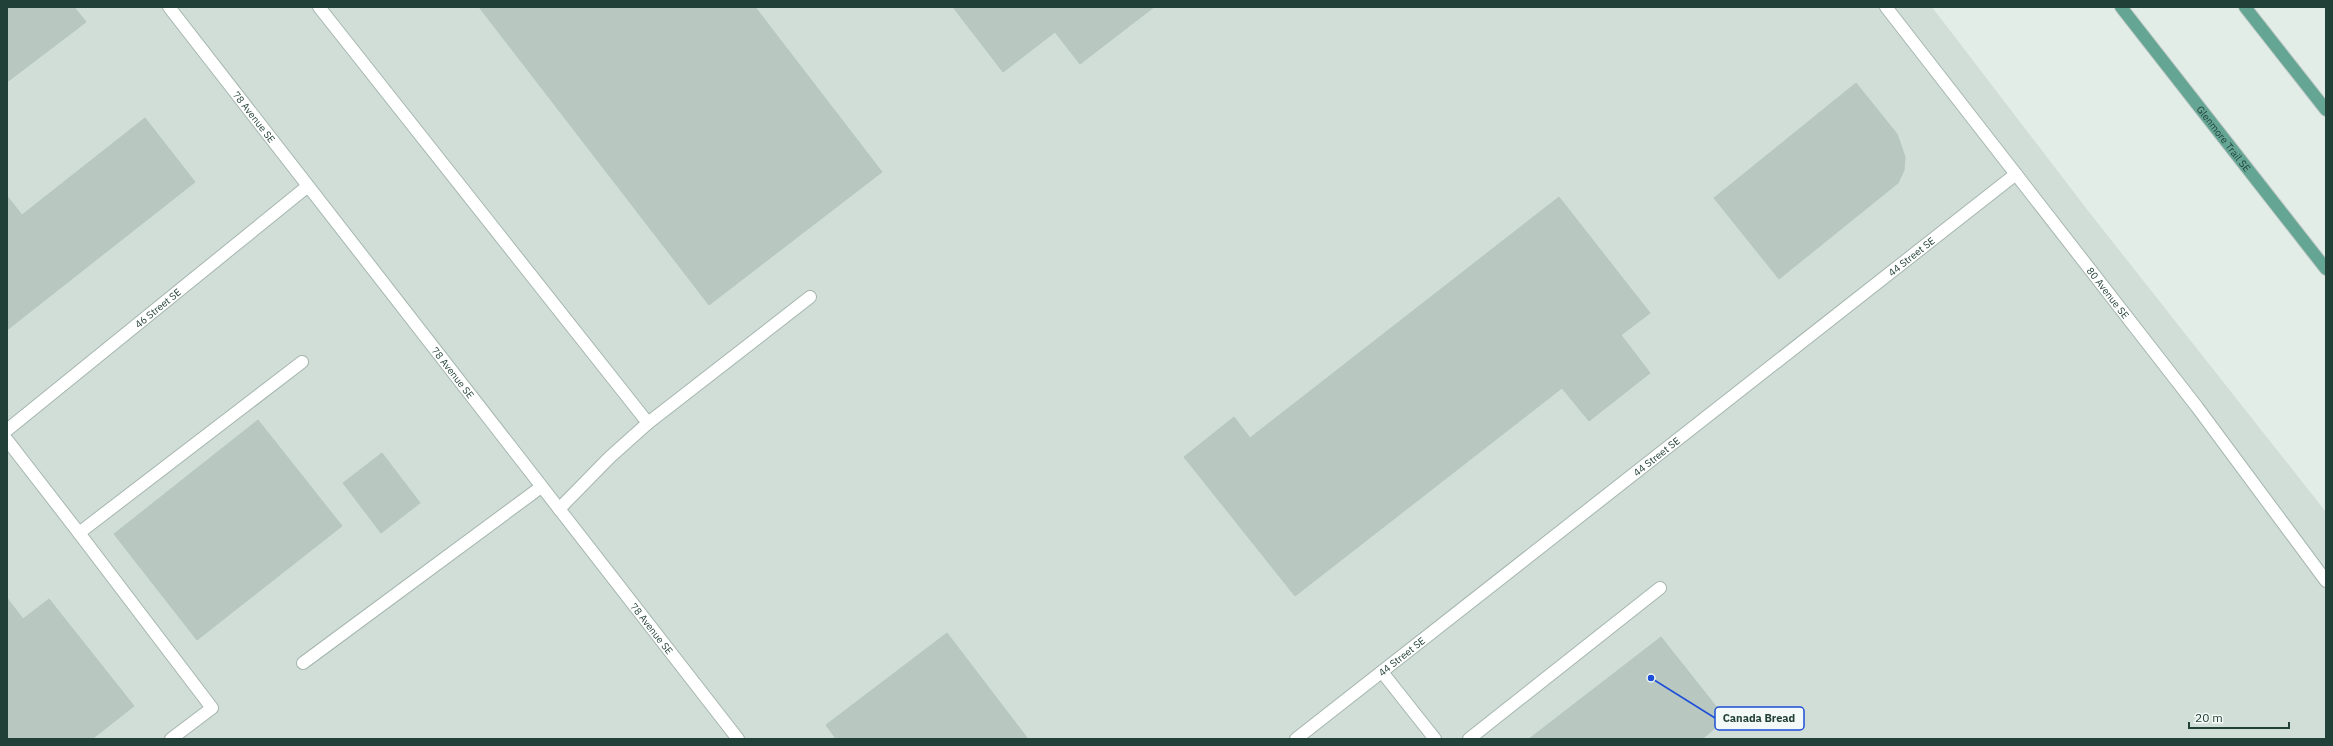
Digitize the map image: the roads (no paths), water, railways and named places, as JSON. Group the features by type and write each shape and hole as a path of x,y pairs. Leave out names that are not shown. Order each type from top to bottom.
{"main road":[{"name":"Glenmore Trail SE","path":"2121,7 2326,270"},
{"path":"2246,7 2326,110"}],"street":[{"name":"78 Avenue SE","path":"169,7 738,739"},
{"path":"319,7 648,423"},
{"name":"80 Avenue SE","path":"1886,7 2197,407 2326,581"},
{"name":"44 Street SE","path":"1296,739 2016,174"},
{"name":"46 Street SE","path":"7,430 308,186"},
{"path":"559,509 610,457 648,423 810,297"},
{"path":"79,533 302,362"},
{"path":"7,440 212,708 172,739"},
{"path":"303,663 541,487"},
{"path":"1469,739 1660,588"},
{"path":"1382,672 1435,739"}],"place":[{"name":"Canada Bread","path":"1651,678"}]}
